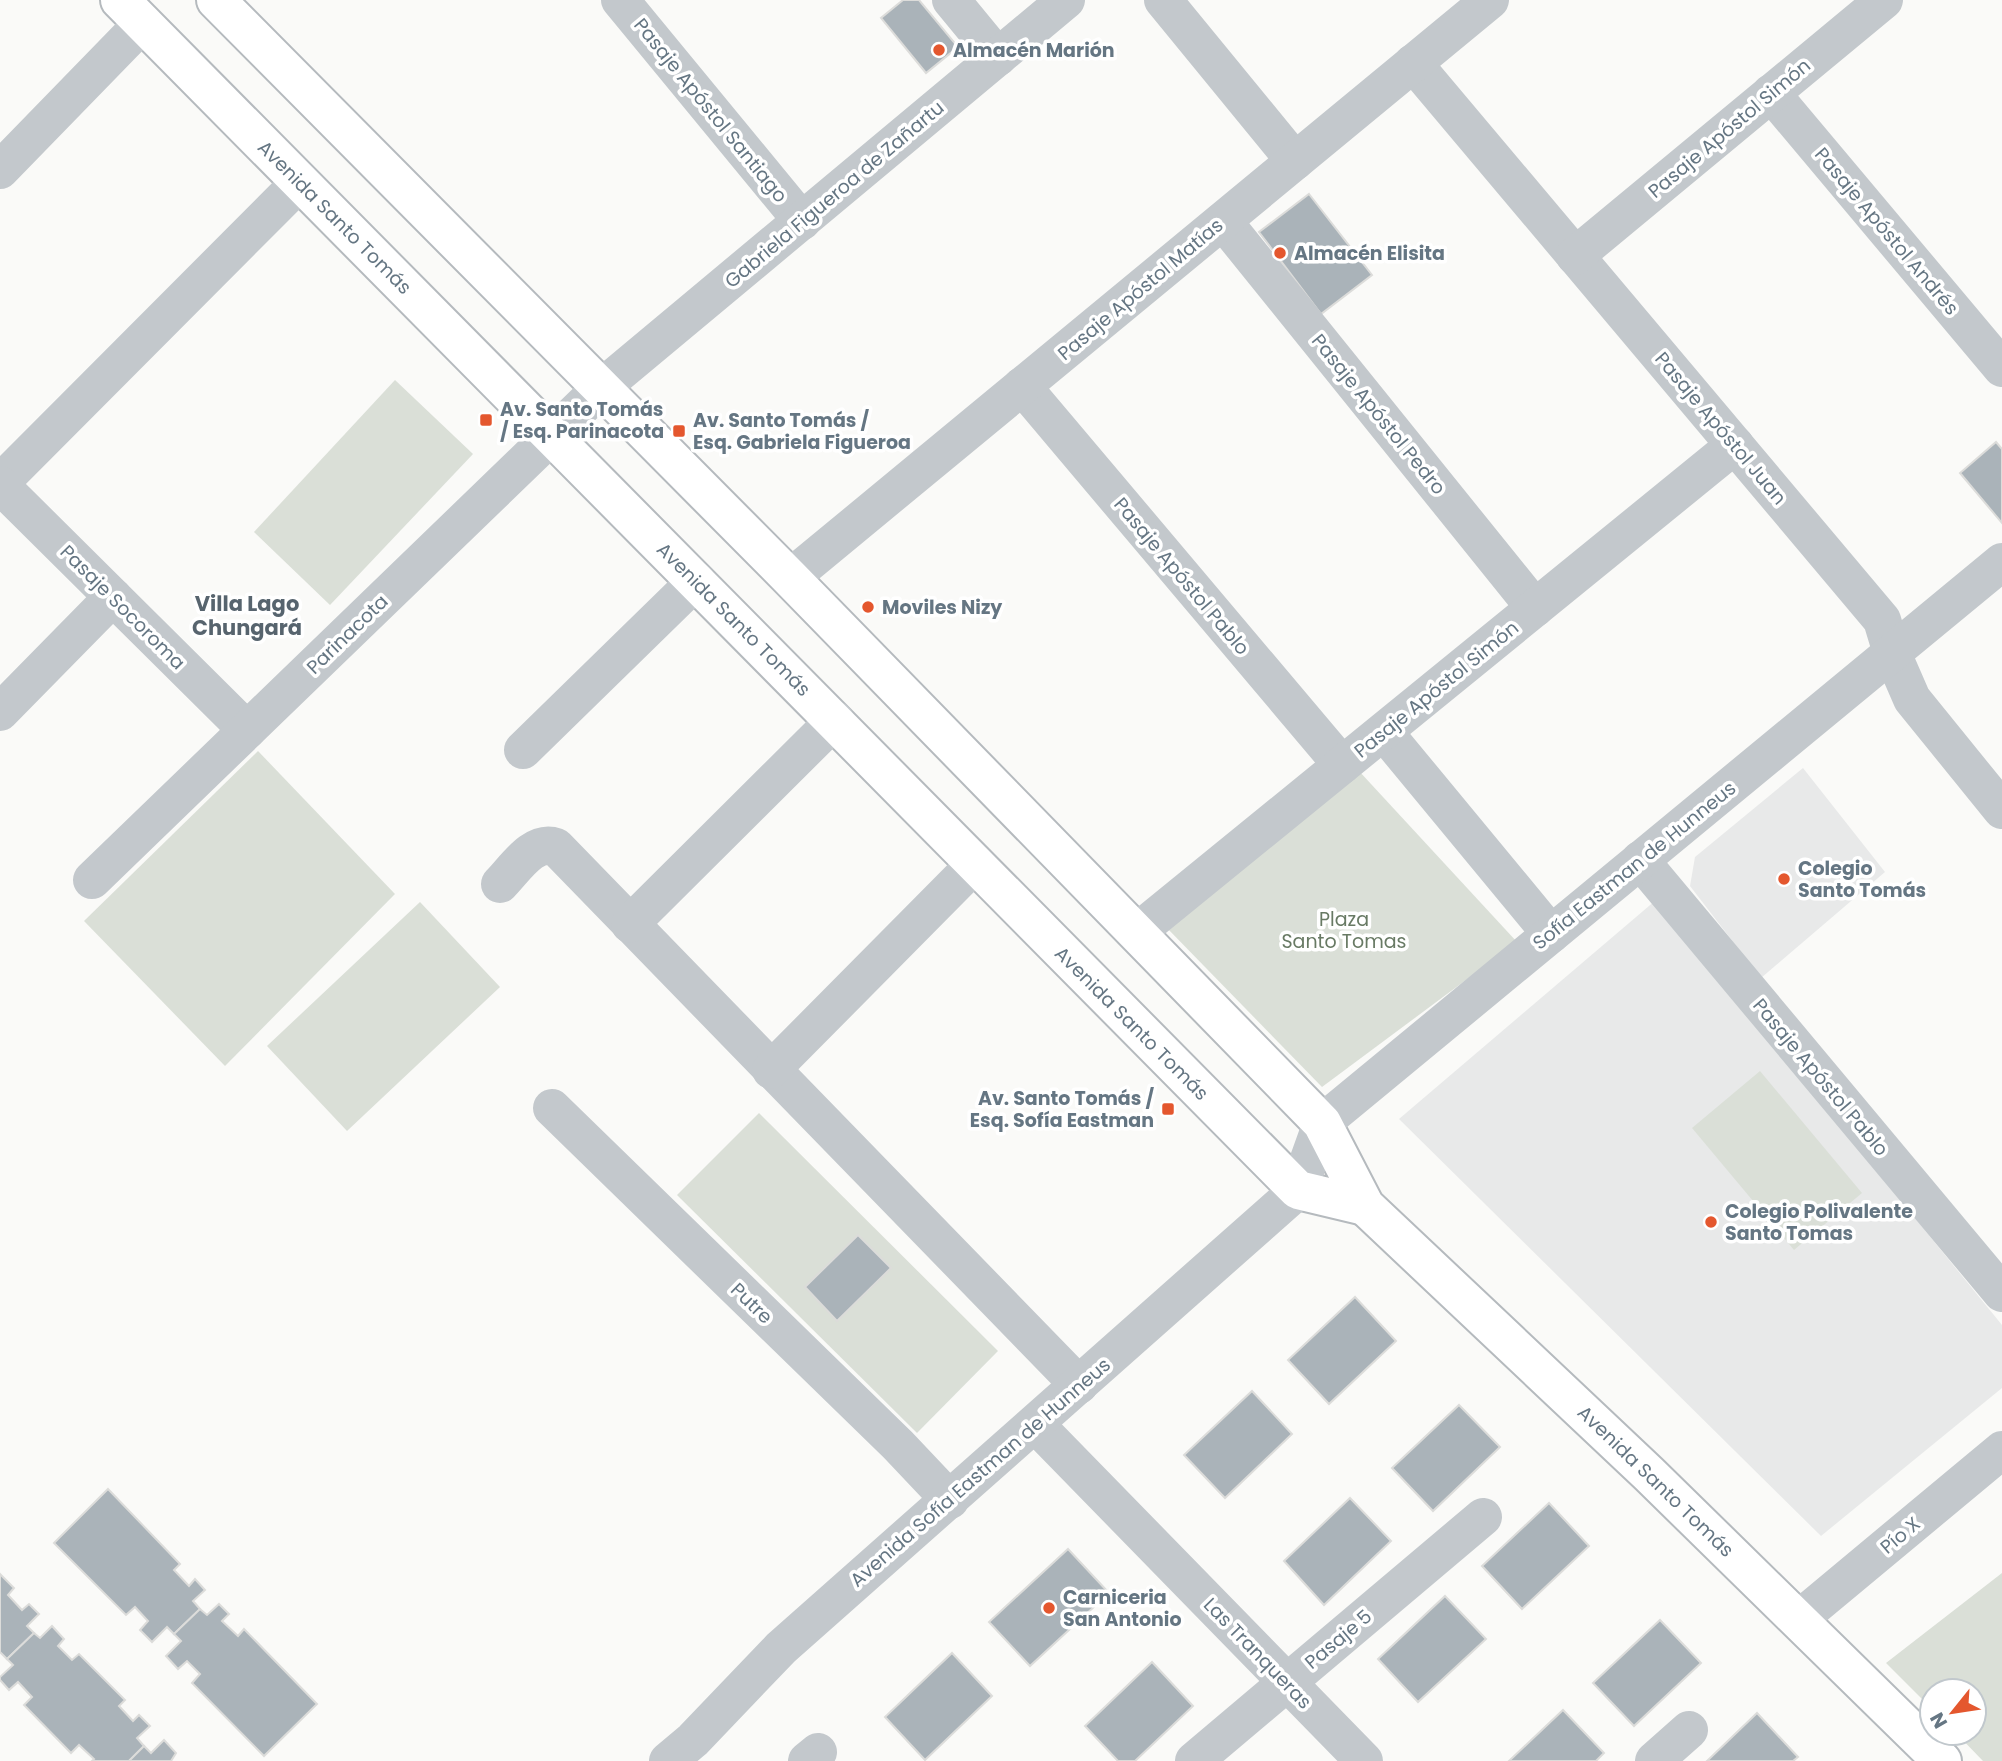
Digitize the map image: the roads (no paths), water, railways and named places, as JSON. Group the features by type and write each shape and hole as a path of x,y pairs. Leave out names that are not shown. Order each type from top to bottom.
{"main road":[{"name":"Avenida Santo Tomás","path":"216,0 790,578 1322,1123 1365,1206 1614,1440 1942,1761"},
{"name":"Avenida Santo Tomás","path":"132,11 1298,1191"},
{"path":"1298,1191 1365,1206"}],"street":[{"name":"Pasaje Apóstol Santiago","path":"620,0 802,221"},
{"path":"951,0 998,57"},
{"name":"Gabriela Figueroa de Zañartu","path":"601,388 1066,0"},
{"path":"1163,0 1295,161"},
{"name":"Pasaje Apóstol Matías","path":"790,578 1490,0"},
{"name":"Pasaje Apóstol Simón","path":"1575,256 1884,0"},
{"path":"0,170 132,11"},
{"name":"Pasaje Apóstol Juan","path":"1413,63 1882,620 1892,653 1912,699 2002,810"},
{"name":"Pasaje Apóstol Andrés","path":"1771,93 2002,368"},
{"path":"0,484 300,181"},
{"name":"Pasaje Apóstol Pedro","path":"1223,221 1535,608"},
{"name":"Pasaje Apóstol Pablo","path":"1022,386 1342,765"},
{"name":"Parinacota","path":"92,880 601,388"},
{"name":"Pasaje Apóstol Simón","path":"1137,932 1735,445"},
{"name":"Pasaje Socoroma","path":"0,484 247,730"},
{"name":"Sofía Eastman de Hunneus","path":"1322,1123 2002,562"},
{"path":"523,750 696,582"},
{"path":"0,712 113,597"},
{"path":"630,924 835,720"},
{"path":"1384,732 1550,934"},
{"path":"500,884 537,847 547,844 556,847 1079,1385"},
{"name":"Pasaje Apóstol Pablo","path":"1640,860 2002,1293"},
{"path":"771,1070 975,864"},
{"name":"Putre","path":"552,1108 898,1445 950,1500"},
{"path":"1298,1191 1322,1123"},
{"name":"Avenida Sofía Eastman de Hunneus","path":"668,1761 693,1740 781,1648 1298,1191"},
{"name":"Las Tranqueras","path":"1035,1424 1364,1761"},
{"name":"Pío X","path":"1799,1619 2002,1450"},
{"name":"Pasaje 5","path":"1194,1761 1483,1517"},
{"path":"1654,1761 1689,1730"}],"place":[{"name":"Almacén Marión","path":"939,50"},
{"name":"Almacén Elisita","path":"1280,253"},
{"name":"Av. Santo Tomás / Esq. Parinacota","path":"486,420"},
{"name":"Av. Santo Tomás / Esq. Gabriela Figueroa","path":"679,431"},
{"name":"Moviles Nizy","path":"868,607"},
{"name":"Colegio Santo Tomás","path":"1784,879"},
{"name":"Av. Santo Tomás / Esq. Sofía Eastman","path":"1168,1109"},
{"name":"Colegio Polivalente Santo Tomas","path":"1711,1222"},
{"name":"Carniceria San Antonio","path":"1049,1608"}],"district":[{"name":"Villa Lago Chungará","path":"247,616"}],"park label":[{"name":"Plaza Santo Tomas","path":"1344,930"}]}
